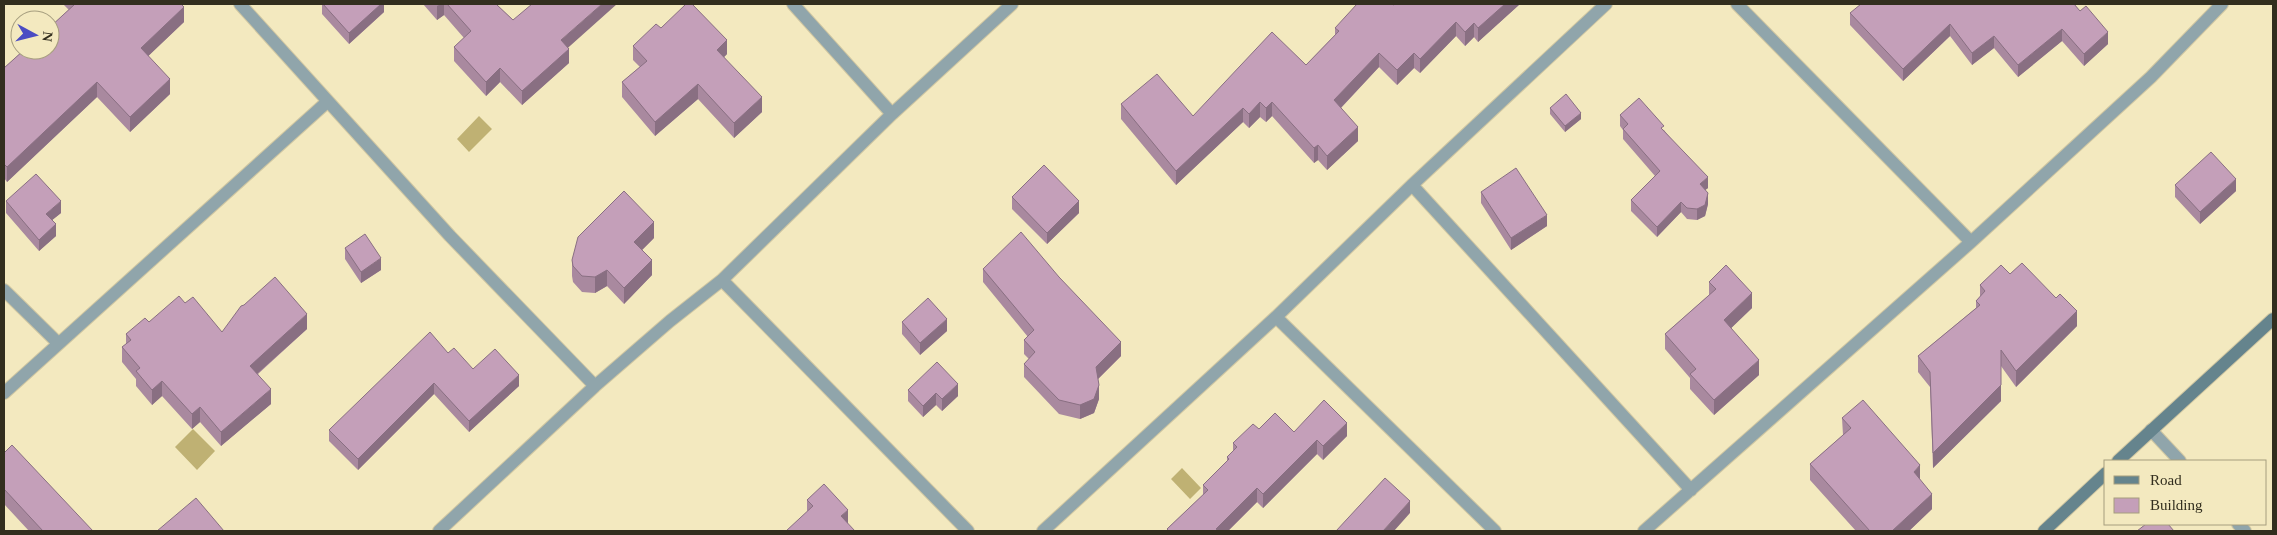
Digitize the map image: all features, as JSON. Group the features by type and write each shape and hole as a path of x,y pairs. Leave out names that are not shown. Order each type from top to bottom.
{"street":[{"path":"240,4 450,236 595,386"},
{"path":"793,4 892,114"},
{"path":"439,531 595,386 670,321 722,280 892,114 1012,4"},
{"path":"1043,531 1276,317 1412,185 1606,4"},
{"path":"1737,4 1971,242"},
{"path":"1644,531 1971,242 2151,77 2222,4"},
{"path":"4,393 327,102"},
{"path":"1412,185 1691,490"},
{"path":"722,280 968,531"},
{"path":"4,290 58,343"},
{"path":"1276,317 1495,531"},
{"path":"2119,460 2273,319"},
{"path":"2151,430 2179,460"},
{"path":"2044,531 2104,475"}],"shaded area":[{"path":"479,116 492,129 469,152 457,139"},
{"path":"193,429 215,451 197,470 175,447"},
{"path":"1182,468 1201,488 1190,499 1171,479"}],"building":[{"path":"75,4 181,4 184,7 141,48 170,79 130,117 97,82 7,167 4,164 4,68 13,60 60,60 60,18"},
{"path":"323,4 381,4 349,33"},
{"path":"447,4 496,4 513,20 532,4 602,4 561,40 569,49 522,91 500,68 486,82 454,47 471,31"},
{"path":"686,4 692,4 727,40 717,50 762,97 734,123 698,84 655,122 622,82 647,61 633,46 656,24 661,28"},
{"path":"1357,4 1505,4 1478,28 1474,23 1465,32 1456,22 1420,59 1414,53 1397,70 1379,53 1334,100 1358,127 1327,156 1318,145 1314,148 1272,102 1266,108 1260,102 1249,114 1243,108 1176,171 1121,104 1157,74 1193,116 1272,32 1306,65 1339,31 1335,28"},
{"path":"1861,4 2074,4 2080,11 2086,6 2108,32 2084,54 2062,29 2018,65 1994,36 1972,53 1950,24 1903,69 1850,13"},
{"path":"1566,94 1581,113 1565,126 1550,108"},
{"path":"1639,98 1664,126 1661,128 1708,177 1700,184 1708,193 1705,205 1697,209 1687,208 1681,202 1657,227 1631,200 1660,171 1623,129 1628,124 1620,115"},
{"path":"2211,152 2236,179 2200,212 2175,185"},
{"path":"1044,165 1079,201 1047,233 1012,197"},
{"path":"1516,168 1547,215 1511,238 1481,192"},
{"path":"36,174 61,201 46,214 56,224 39,240 6,201"},
{"path":"624,191 654,222 634,242 652,260 624,288 607,270 595,277 582,276 573,266 572,260 578,237"},
{"path":"1021,232 1059,277 1121,342 1096,367 1099,385 1094,399 1080,405 1059,400 1024,364 1035,352 1024,340 1034,330 983,269"},
{"path":"365,234 381,258 361,272 345,248"},
{"path":"2022,263 2056,298 2060,294 2077,311 2016,371 2001,350 2001,385 1933,453 1930,372 1918,356 1980,305 1976,301 1985,291 1980,285 2001,265 2010,274"},
{"path":"1726,265 1752,293 1724,320 1759,360 1714,400 1690,374 1696,369 1665,334 1716,289 1709,282"},
{"path":"275,277 307,314 250,366 271,389 221,432 200,407 192,414 162,381 152,390 136,371 140,368 122,347 131,340 126,334 145,318 149,322 179,296 185,303 193,297 222,332 241,306"},
{"path":"928,298 947,319 920,343 902,322"},
{"path":"430,332 448,353 454,348 473,369 495,349 519,375 469,421 434,383 358,459 329,430"},
{"path":"937,362 958,384 942,399 936,393 923,406 908,390"},
{"path":"1324,400 1347,423 1323,446 1317,440 1263,494 1257,488 1216,529 1219,531 1169,531 1167,529 1208,490 1203,485 1229,459 1227,457 1237,447 1233,443 1253,424 1259,429 1275,413 1294,432"},
{"path":"1863,400 1920,465 1914,472 1932,494 1892,531 1870,531 1810,464 1851,428 1842,418"},
{"path":"12,445 93,531 43,531 4,489 4,453"},
{"path":"1385,478 1410,501 1383,531 1336,531"},
{"path":"824,484 848,510 841,516 855,531 786,531 813,506 807,500"},
{"path":"196,498 224,531 157,531"},
{"path":"2145,525 2169,525 2174,531 2137,531"}]}
